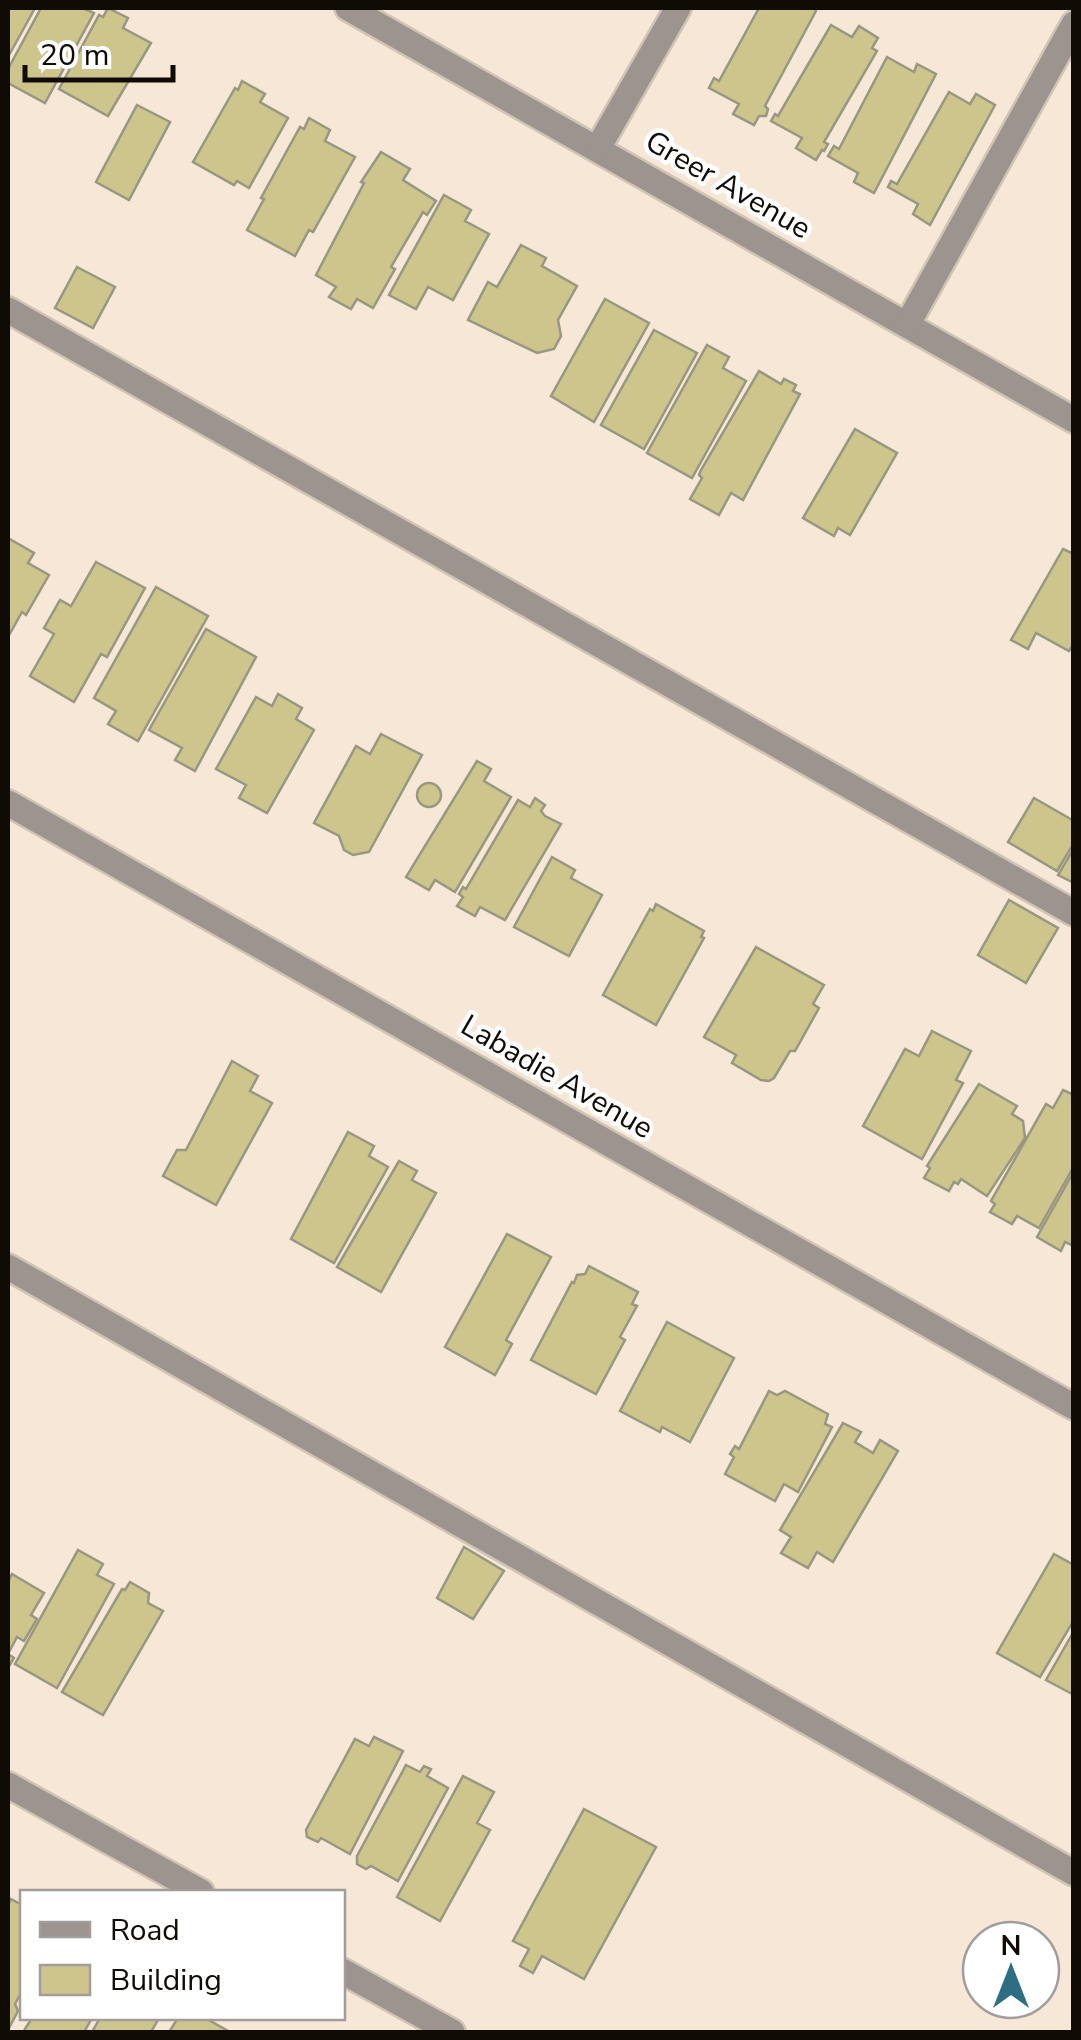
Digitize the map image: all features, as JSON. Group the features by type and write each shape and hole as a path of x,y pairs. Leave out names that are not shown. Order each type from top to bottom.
{"street":[{"name":"Greer Avenue","path":"348,8 1074,420"},
{"path":"598,148 678,8"},
{"path":"906,325 1074,24"},
{"path":"8,310 1074,912"},
{"name":"Labadie Avenue","path":"8,803 1074,1407"},
{"path":"8,1267 1074,1873"},
{"path":"8,1785 197,1890"},
{"path":"345,1974 452,2032"}],"building":[{"path":"8,8 35,8 8,57"},
{"path":"41,8 83,8 94,13 45,103 8,83 8,69"},
{"path":"108,8 128,18 123,28 151,43 108,116 59,89 99,15 103,17"},
{"path":"759,8 816,11 765,106 766,116 759,116 754,125 733,114 739,104 709,88 714,78 719,81"},
{"path":"831,25 852,37 859,26 878,38 872,48 877,51 816,160 796,148 802,138 771,121 775,114 778,116"},
{"path":"887,57 914,72 917,64 936,74 874,193 854,182 858,173 828,156 834,146 839,149"},
{"path":"242,81 265,94 260,102 288,118 249,188 237,181 234,185 193,162"},
{"path":"949,92 970,104 976,94 995,105 930,225 913,214 918,204 888,187 891,181 897,184"},
{"path":"137,105 170,122 129,200 96,182"},
{"path":"309,118 330,130 325,141 355,157 295,256 247,230 300,127 304,129"},
{"path":"381,152 410,169 403,180 436,201 427,215 423,212 373,308 357,299 351,309 329,297 336,287 316,275 364,183 361,182"},
{"path":"444,195 471,210 465,221 489,234 453,300 428,287 416,309 389,295"},
{"path":"521,245 546,258 542,266 577,286 558,320 561,336 554,349 537,353 468,320 488,282 497,287"},
{"path":"77,267 115,287 93,328 55,308"},
{"path":"605,299 649,323 594,422 551,396"},
{"path":"654,330 697,353 644,449 601,425"},
{"path":"707,345 729,357 723,368 746,381 692,478 647,453"},
{"path":"759,371 781,384 784,379 796,385 793,391 800,394 743,500 731,493 719,515 690,499 702,478 701,470"},
{"path":"855,429 897,453 850,535 838,528 834,536 803,518"},
{"path":"8,538 34,553 28,563 49,575 8,637"},
{"path":"1063,549 1074,554 1074,643 1069,651 1036,633 1028,649 1011,640"},
{"path":"96,562 145,588 107,657 101,654 74,702 30,676 54,634 44,628 60,600 71,606"},
{"path":"156,587 208,616 138,741 108,724 116,711 94,698"},
{"path":"206,629 256,657 195,771 175,760 182,748 149,730"},
{"path":"278,694 302,708 296,719 314,730 267,813 239,798 246,785 216,769 256,697 272,706"},
{"path":"381,734 422,755 369,852 353,855 344,850 339,836 314,823 356,746 370,754"},
{"path":"477,761 491,769 484,781 511,797 455,892 435,880 429,890 406,877"},
{"path":"429,783 441,795 429,807 417,795"},
{"path":"535,798 545,805 541,811 545,816 561,824 505,920 480,907 475,916 457,906 463,897 459,894 463,887 466,889 518,800 530,807"},
{"path":"1034,798 1074,821 1074,843 1057,871 1008,842"},
{"path":"1074,848 1074,883 1058,875"},
{"path":"552,857 575,870 571,878 602,895 569,956 514,927"},
{"path":"1009,900 1058,928 1026,983 978,955"},
{"path":"656,904 704,931 704,938 656,1025 603,995"},
{"path":"756,947 824,985 813,1004 819,1008 795,1051 790,1051 769,1081 732,1063 736,1055 704,1037"},
{"path":"932,1031 971,1051 956,1080 963,1083 922,1159 863,1126 905,1049 919,1056"},
{"path":"232,1061 258,1076 250,1091 272,1103 216,1205 163,1176 177,1150 186,1150"},
{"path":"979,1084 1017,1106 1012,1114 1023,1121 1025,1138 987,1196 961,1179 949,1191 924,1178 930,1168 927,1166"},
{"path":"1063,1090 1074,1095 1074,1166 1039,1228 1017,1216 1012,1224 990,1212 995,1204 991,1201 1046,1104 1053,1108"},
{"path":"348,1132 374,1146 369,1156 388,1167 334,1263 291,1239"},
{"path":"399,1161 417,1171 412,1180 436,1193 381,1292 337,1267"},
{"path":"1074,1171 1074,1246 1065,1242 1061,1251 1037,1237"},
{"path":"507,1234 551,1257 506,1340 512,1344 495,1375 445,1347"},
{"path":"589,1266 638,1292 632,1304 637,1306 620,1337 625,1340 596,1394 531,1360 572,1282 577,1275 585,1274"},
{"path":"667,1322 734,1358 690,1442 662,1427 660,1432 620,1411"},
{"path":"769,1391 777,1395 785,1391 828,1414 825,1424 832,1427 798,1492 784,1484 775,1501 725,1474 734,1457 730,1454 735,1446 739,1449"},
{"path":"843,1423 861,1432 855,1442 873,1453 880,1440 898,1451 833,1562 817,1552 808,1568 781,1553 791,1537 780,1530"},
{"path":"464,1547 504,1571 473,1619 437,1598"},
{"path":"78,1550 103,1564 97,1575 114,1584 57,1688 15,1664"},
{"path":"1054,1554 1074,1565 1074,1620 1040,1677 997,1653"},
{"path":"12,1574 44,1593 31,1615 37,1619 24,1641 17,1637 8,1654 8,1582"},
{"path":"130,1582 149,1593 148,1603 163,1611 103,1715 62,1692 122,1589"},
{"path":"1074,1631 1074,1695 1046,1680"},
{"path":"374,1737 403,1751 350,1854 321,1838 318,1842 307,1837 306,1830 355,1739 369,1746"},
{"path":"406,1765 420,1772 424,1766 431,1769 427,1776 448,1788 398,1881 371,1866 366,1869 357,1864 357,1856"},
{"path":"463,1776 494,1792 477,1823 490,1830 440,1921 397,1897"},
{"path":"584,1809 656,1847 584,1979 542,1956 533,1973 520,1966 529,1949 513,1941"},
{"path":"11,1899 20,1904 20,1995 15,2004 18,2011 8,2030"},
{"path":"31,2020 91,2020 84,2032 23,2032"},
{"path":"99,2020 158,2020 151,2032 92,2032"},
{"path":"177,2020 209,2020 230,2032 169,2032"}]}
